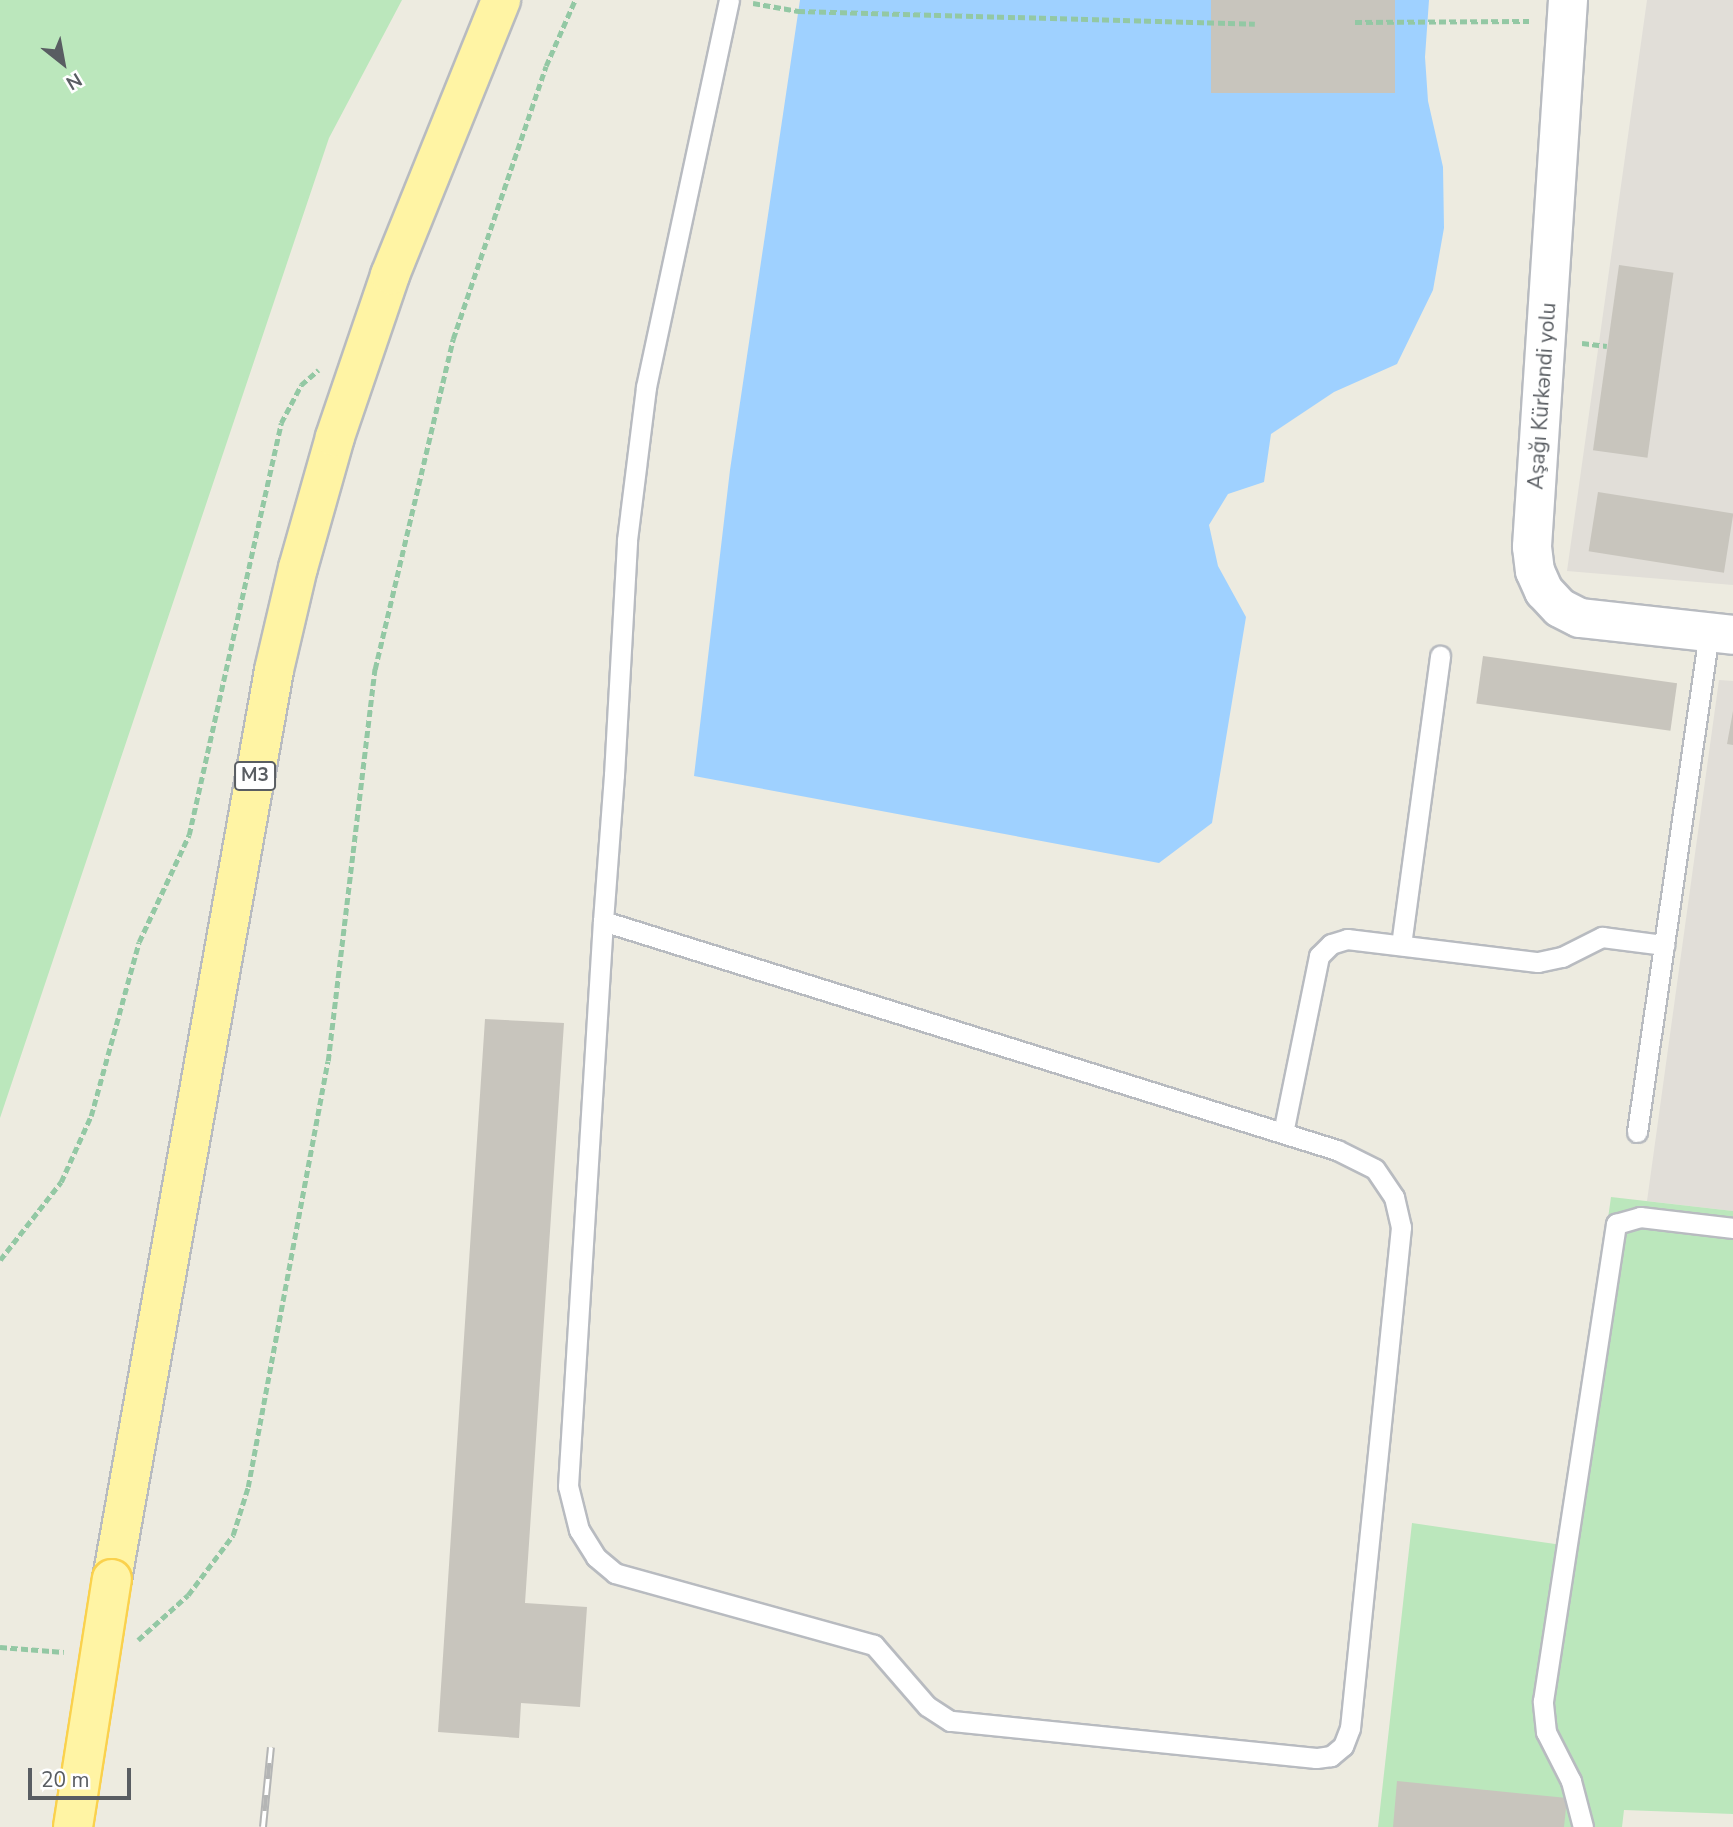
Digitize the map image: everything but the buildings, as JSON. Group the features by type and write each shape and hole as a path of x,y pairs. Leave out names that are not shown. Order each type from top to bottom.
{"main road":[{"name":"M3","path":"73,1827 112,1579 274,670 298,568 361,357 454,111 501,0"}],"street":[{"name":"Aşağı Kürkəndi yolu","path":"1568,10 1532,547 1535,571 1552,599 1580,618 1721,634"}],"lane":[{"path":"603,921 1337,1150 1375,1169 1394,1197 1401,1227 1350,1728 1343,1746 1331,1756 1316,1758 950,1721 927,1706 874,1646 615,1573 596,1557 579,1530 568,1486 603,921 628,540 646,387 729,0"},
{"path":"1637,1132 1664,945 1721,634"},
{"path":"1401,945 1440,656"},
{"path":"1283,1133 1319,956 1331,944 1347,939 1538,962 1562,957 1602,937 1664,945"},
{"path":"1583,1827 1571,1781 1546,1732 1543,1701 1616,1224 1640,1217 1733,1228"}],"path":[{"path":"133,1642 144,1637 188,1595 233,1535 248,1487 328,1061 375,669 453,339 546,66 575,0"},
{"path":"742,0 798,11 1255,24"},
{"path":"1355,22 1568,10"},
{"path":"0,1260 61,1182 91,1116 139,942 189,835 281,423 301,385 330,359 361,357"},
{"path":"0,1647 69,1651"}],"shaded area":[{"path":"1647,0 1733,0 1733,585 1567,571"},
{"path":"1719,680 1733,681 1733,1211 1647,1201"}],"green space":[{"path":"0,0 402,0 329,138 0,1118"},
{"path":"1611,1197 1733,1211 1733,1814 1624,1810 1622,1827 1378,1827 1412,1523 1562,1545"}],"water":[{"path":"800,0 1429,0 1425,57 1428,101 1443,167 1444,228 1433,290 1397,364 1334,392 1271,434 1264,482 1228,494 1209,525 1218,566 1246,617 1212,823 1159,863 694,776 730,470"}],"railway":[{"path":"263,1827 271,1747"}]}
